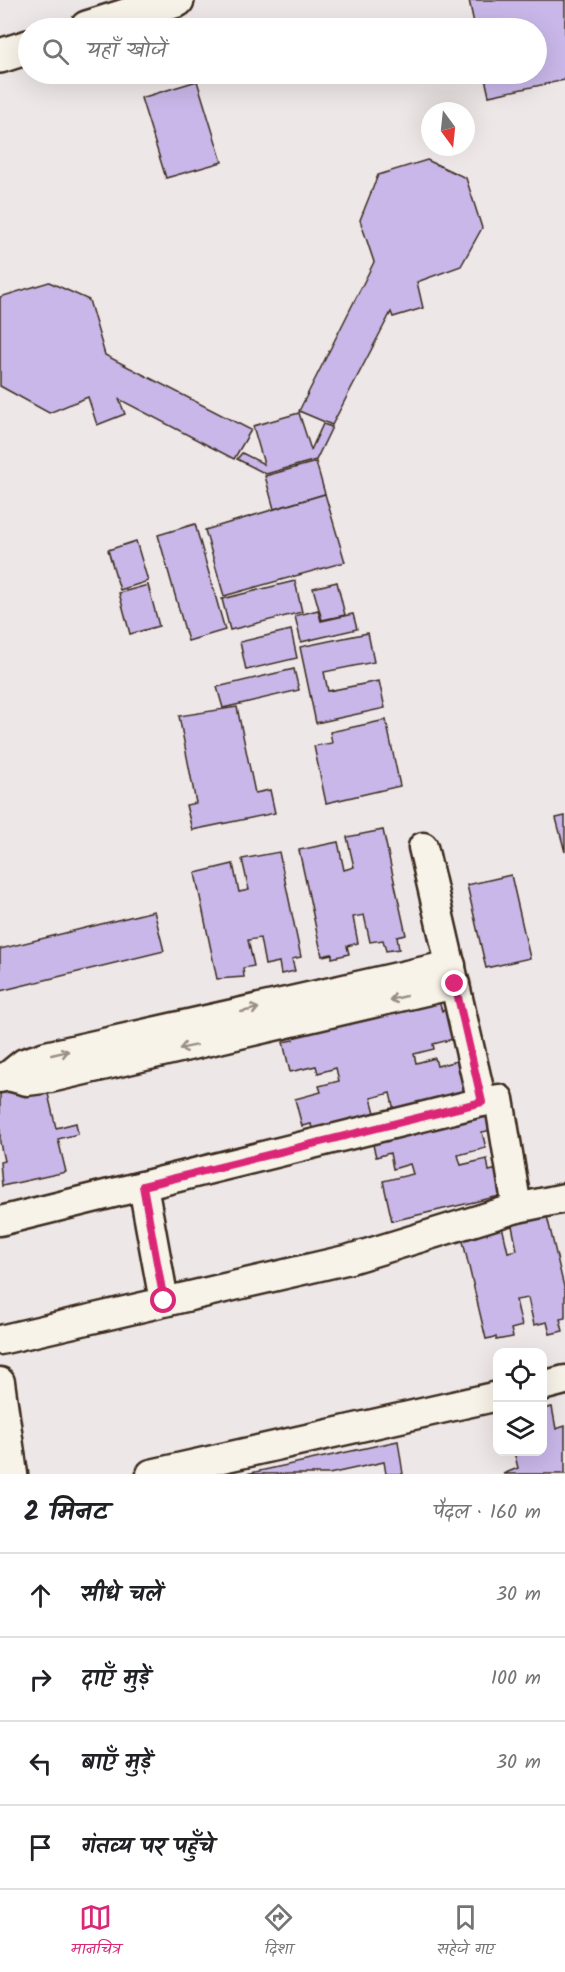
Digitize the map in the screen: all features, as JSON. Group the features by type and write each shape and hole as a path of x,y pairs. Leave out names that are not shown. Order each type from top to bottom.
{"street":[{"path":"119,18 177,0"},
{"path":"0,56 18,50"},
{"path":"423,847 482,1102"},
{"path":"4,1077 24,1063 46,1056 453,975"},
{"path":"0,1221 499,1099 517,1208"},
{"path":"143,1186 164,1301"},
{"path":"0,1340 350,1259 517,1208 565,1198"},
{"path":"547,1385 565,1380"},
{"path":"0,1382 12,1474"},
{"path":"151,1474 493,1397"}],"building":[{"path":"469,0 565,0 565,80 547,84 547,18 473,18"},
{"path":"187,84 198,84 222,162 166,178 141,98"},
{"path":"486,84 546,84 489,96"},
{"path":"427,160 466,178 482,228 461,266 417,282 423,308 393,317 391,312 332,425 299,411 374,262 360,220 378,175"},
{"path":"49,282 89,300 105,355 251,430 234,459 119,399 125,414 97,425 88,397 49,413 0,386 0,297"},
{"path":"299,413 311,450 323,424 332,427 316,460 266,474 237,459 242,453 264,464 253,426"},
{"path":"316,462 325,494 274,509 265,476"},
{"path":"325,494 345,562 224,596 205,530"},
{"path":"195,524 225,630 188,641 158,535"},
{"path":"136,541 148,581 120,590 108,550"},
{"path":"295,581 302,612 230,630 222,599"},
{"path":"337,582 345,615 322,620 313,588"},
{"path":"148,585 159,626 130,634 119,593"},
{"path":"318,610 321,621 353,614 357,629 301,642 295,616"},
{"path":"291,630 297,658 246,670 240,642"},
{"path":"368,633 374,662 324,672 328,691 379,681 385,708 316,723 300,647"},
{"path":"294,669 299,690 223,708 217,687"},
{"path":"237,707 255,793 270,790 275,813 192,830 186,805 196,803 179,716"},
{"path":"386,720 400,786 326,803 314,746 332,743 330,732"},
{"path":"565,816 565,852 556,818"},
{"path":"383,830 406,935 397,937 399,949 386,951 383,940 370,942 364,915 353,917 358,943 347,946 349,954 332,958 332,954 322,956 299,850 338,842 344,870 354,867 347,837"},
{"path":"279,852 301,957 292,959 295,971 281,974 279,962 265,965 260,938 248,940 254,966 243,968 244,977 217,979 195,873 233,864 239,892 249,890 242,859"},
{"path":"511,875 530,958 486,968 467,885"},
{"path":"154,911 164,951 0,991 0,949"},
{"path":"438,998 442,1011 450,1009 457,1038 433,1044 434,1049 414,1054 416,1063 435,1058 437,1066 461,1060 468,1090 459,1092 463,1106 396,1119 390,1093 371,1098 378,1124 314,1138 311,1124 302,1126 295,1099 321,1092 319,1086 339,1081 336,1068 318,1073 316,1066 290,1072 283,1042 293,1040 291,1035"},
{"path":"45,1081 56,1128 76,1123 78,1134 58,1139 66,1172 2,1186 0,1162 4,1161 0,1143 0,1091"},
{"path":"487,1107 492,1130 482,1132 486,1148 458,1155 461,1165 487,1159 489,1171 498,1169 504,1195 392,1221 383,1181 413,1174 410,1164 393,1169 390,1153 376,1157 370,1133"},
{"path":"546,1212 565,1291 565,1318 560,1319 563,1331 550,1334 547,1322 534,1325 528,1298 516,1300 522,1326 511,1329 513,1337 486,1339 461,1233 502,1226 508,1252 517,1250 511,1221"},
{"path":"552,1407 556,1429 565,1426 565,1474 503,1474 518,1468 515,1456 547,1456 547,1408"},
{"path":"398,1441 403,1474 386,1474 384,1462 329,1474 246,1474"}],"route":[{"path":"164,1301 143,1186 482,1102 455,984"}]}
